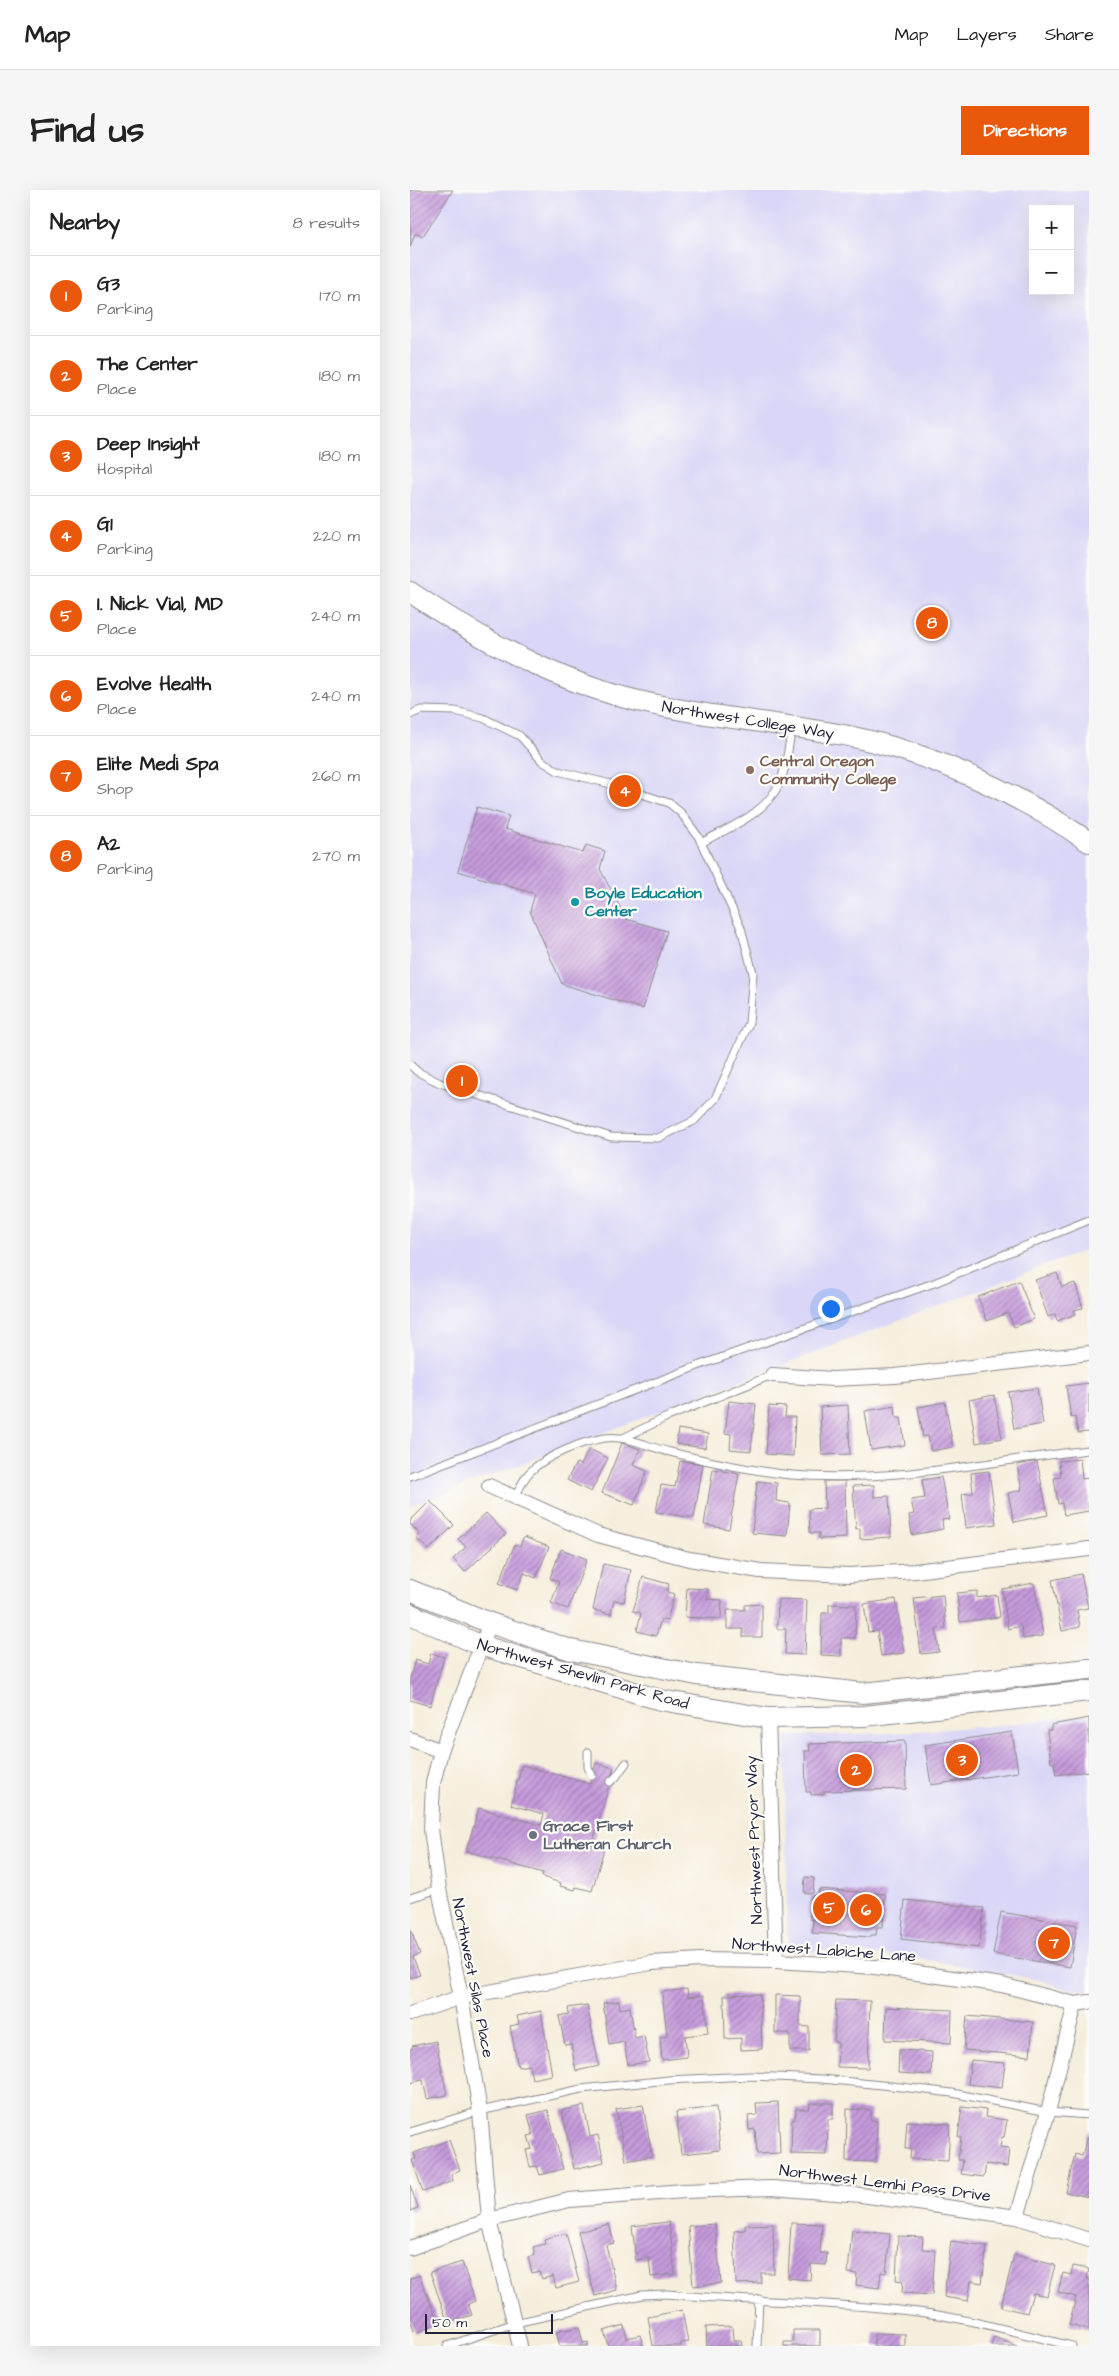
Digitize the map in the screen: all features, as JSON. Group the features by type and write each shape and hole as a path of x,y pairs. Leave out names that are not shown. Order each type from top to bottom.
{"main road":[{"name":"Northwest College Way","path":"410,592 504,648 553,671 599,689 625,698 666,707 854,738 940,764 1014,796 1089,842"},
{"name":"Northwest Shevlin Park Road","path":"410,1590 490,1624 572,1650 698,1675 863,1693 1089,1669"},
{"name":"Northwest Shevlin Park Road","path":"410,1614 480,1646 660,1700 768,1718 864,1716 1089,1691"}],"street":[{"path":"772,1375 833,1379 895,1376 1089,1353"},
{"path":"489,1486 598,1535 689,1559 760,1571 849,1575 915,1571 1089,1549"},
{"name":"Northwest Silas Place","path":"490,1624 480,1646 442,1751 433,1784 431,1829 438,1889 461,1997 480,2111 489,2220 520,2346"},
{"name":"Northwest Pryor Way","path":"768,1718 776,1961"},
{"path":"410,1739 442,1751"},
{"name":"Northwest Labiche Lane","path":"410,2014 461,1997 651,1963 776,1961 875,1967 1002,1985 1075,2004 1089,2002"},
{"path":"1017,2217 1048,2112 1075,2004"},
{"name":"Northwest Lemhi Pass Drive","path":"410,2248 489,2220 570,2200 684,2191 772,2188 861,2195 1017,2217 1089,2240"}],"lane":[{"path":"410,715 421,710 455,711 501,726 520,736 542,761 558,771 616,785 669,803 681,813 701,843 741,928 754,973 749,1023 715,1099 694,1120 658,1138 611,1137 440,1083 418,1072 410,1065"},
{"path":"701,843 746,819 768,802 780,782 792,727"},
{"path":"410,1476 703,1364 934,1283 1089,1220"},
{"path":"623,1438 665,1418 772,1375"},
{"path":"515,1498 529,1472 547,1458 602,1438 623,1438 661,1450 736,1468 794,1475 876,1476 938,1471 1089,1450"},
{"path":"588,1752 588,1768 592,1776"},
{"path":"610,1782 626,1763"},
{"path":"410,1898 438,1889"},
{"path":"410,2132 480,2111 581,2089 669,2080 750,2076 822,2079 901,2087 952,2093 1048,2112 1089,2115"},
{"path":"447,2346 515,2323 642,2295 667,2294 833,2303 912,2311 994,2327 1072,2346"},
{"path":"758,2346 759,2300"}],"shaded area":[{"name":"Central Oregon Community College","path":"410,190 1089,190 1089,1249 410,1506"},
{"path":"1089,1715 1089,1991 1062,1988 1039,1980 916,1958 826,1950 804,1953 790,1946 787,1933 785,1736 889,1733 991,1726"}],"building":[{"path":"410,190 453,190 423,236 415,234 410,247"},
{"name":"Boyle Education Center","path":"477,807 509,816 505,829 583,853 586,845 605,851 600,869 626,919 667,931 643,1009 562,984 530,911 535,894 458,871"},
{"path":"1057,1273 1062,1287 1075,1283 1083,1308 1074,1310 1076,1314 1057,1321 1055,1314 1048,1317 1035,1280"},
{"path":"1019,1281 1034,1319 1014,1327 1008,1313 987,1321 978,1297"},
{"path":"1089,1383 1089,1432 1078,1433 1075,1417 1071,1418 1066,1386"},
{"path":"1037,1388 1043,1424 1014,1429 1008,1392"},
{"path":"994,1395 1002,1438 976,1443 969,1400"},
{"path":"729,1401 756,1404 751,1451 730,1449 731,1434 725,1433"},
{"path":"945,1402 953,1447 931,1451 928,1436 923,1437 918,1407"},
{"path":"848,1405 850,1454 822,1455 820,1407"},
{"path":"769,1406 786,1407 785,1417 795,1417 793,1456 766,1454"},
{"path":"895,1406 896,1418 901,1418 905,1445 871,1450 865,1411"},
{"path":"678,1429 708,1434 705,1448 676,1444"},
{"path":"622,1443 640,1449 633,1465 647,1471 634,1505 602,1493"},
{"path":"589,1449 608,1458 591,1492 567,1480 576,1463 581,1465"},
{"path":"1080,1459 1082,1479 1089,1478 1089,1511 1064,1515 1062,1503 1058,1504 1054,1478 1061,1477 1059,1461"},
{"path":"680,1461 703,1464 694,1518 656,1512 661,1485 675,1487"},
{"path":"1037,1461 1048,1515 1014,1522 1008,1493 1022,1490 1017,1465"},
{"path":"713,1469 739,1474 729,1529 704,1525"},
{"path":"989,1471 996,1524 966,1528 962,1494 973,1493 971,1473"},
{"path":"941,1477 949,1519 942,1520 943,1529 912,1535 909,1515 914,1514 911,1500 925,1498 922,1480"},
{"path":"757,1481 777,1483 776,1501 790,1503 787,1536 752,1533"},
{"path":"824,1481 845,1481 846,1538 819,1539 819,1533 810,1533 809,1509 825,1508"},
{"path":"874,1485 874,1497 889,1496 891,1537 860,1539 860,1528 856,1529 853,1486"},
{"path":"430,1501 454,1525 429,1550 416,1538 420,1534 410,1524 410,1521"},
{"path":"486,1513 506,1534 465,1572 453,1559 466,1547 458,1539"},
{"path":"524,1537 549,1547 536,1578 524,1573 517,1590 499,1583 515,1544 520,1546"},
{"path":"561,1549 587,1559 568,1609 551,1603 559,1582 550,1578"},
{"path":"603,1564 631,1570 624,1602 614,1600 611,1614 593,1610"},
{"path":"1081,1574 1088,1608 1077,1610 1080,1627 1062,1631 1052,1580"},
{"path":"643,1577 669,1584 667,1592 674,1594 667,1621 661,1619 656,1636 637,1631 641,1613 633,1611"},
{"path":"1034,1583 1043,1636 1023,1639 1021,1626 1008,1629 1002,1589"},
{"path":"687,1588 708,1589 707,1599 722,1600 721,1619 685,1617"},
{"path":"977,1591 977,1598 997,1595 1000,1617 960,1622 957,1593"},
{"path":"943,1595 946,1628 936,1629 939,1652 921,1654 914,1598"},
{"path":"778,1599 807,1600 805,1655 785,1654 786,1629 777,1629"},
{"path":"896,1599 904,1653 881,1656 877,1631 868,1632 864,1604"},
{"path":"762,1604 762,1637 743,1637 743,1629 727,1629 727,1610 745,1610 745,1605"},
{"path":"829,1604 856,1605 855,1638 841,1638 841,1656 821,1655 822,1613 829,1613"},
{"path":"431,1653 444,1657 430,1706 410,1700 410,1678 415,1660 428,1664"},
{"path":"1089,1718 1089,1771 1056,1775 1054,1763 1051,1763 1047,1730 1051,1730 1051,1725"},
{"path":"1012,1732 1018,1772 931,1785 925,1745"},
{"path":"905,1741 906,1789 824,1791 824,1794 811,1795 811,1792 806,1792 805,1751 810,1751 809,1744"},
{"name":"Grace First Lutheran Church","path":"596,1763 614,1768 592,1845 604,1849 592,1891 576,1887 575,1890 560,1886 561,1883 542,1877 543,1873 466,1851 479,1808 541,1825 544,1814 511,1805 522,1765 590,1784"},
{"path":"805,1877 814,1878 813,1893 804,1893"},
{"path":"819,1889 885,1894 883,1927 877,1927 876,1935 871,1935 870,1937 812,1933 813,1920 810,1919 811,1896 818,1896"},
{"path":"905,1900 984,1908 979,1948 901,1939"},
{"path":"1001,1912 1077,1925 1070,1967 993,1954"},
{"path":"410,1928 420,1954 413,1957 420,1975 410,1978"},
{"path":"687,1989 688,1997 704,1995 708,2033 685,2036 687,2057 662,2060 660,2037 667,2036 662,1992"},
{"path":"760,1994 762,2049 741,2050 741,2038 725,2039 724,1995"},
{"path":"775,1995 800,1996 800,2026 809,2027 809,2051 790,2051 790,2033 775,2033"},
{"path":"836,2000 870,2001 868,2068 837,2067 838,2043 834,2042"},
{"path":"619,2001 620,2009 630,2007 635,2038 644,2036 649,2062 628,2065 624,2042 609,2045 603,2003"},
{"path":"587,2005 599,2066 576,2071 571,2044 565,2045 559,2016 569,2014 568,2008"},
{"path":"886,2007 952,2010 951,2043 885,2040"},
{"path":"541,2011 552,2075 532,2079 529,2065 518,2067 510,2026 519,2024 517,2016"},
{"path":"967,2016 1033,2022 1030,2056 964,2050"},
{"path":"436,2041 447,2095 427,2099 423,2080 410,2083 410,2049 413,2048 412,2046"},
{"path":"899,2050 932,2052 931,2075 898,2073"},
{"path":"971,2060 1005,2063 1002,2088 968,2084"},
{"path":"778,2102 780,2153 757,2154 755,2129 749,2130 748,2116 757,2115 756,2103"},
{"path":"810,2103 833,2103 833,2119 828,2119 827,2155 791,2154 792,2120 795,2120 796,2109 809,2109"},
{"path":"643,2105 652,2156 626,2161 616,2109"},
{"path":"584,2106 590,2137 598,2135 604,2162 574,2169 562,2110"},
{"path":"716,2107 720,2150 681,2154 676,2112"},
{"path":"962,2107 986,2110 985,2117 1007,2120 1000,2147 1009,2148 1007,2167 986,2164 984,2177 961,2174 963,2160 958,2160 961,2137 958,2137"},
{"path":"847,2109 871,2110 870,2120 877,2121 876,2162 846,2161"},
{"path":"548,2110 563,2169 540,2175 537,2166 530,2167 526,2150 532,2149 528,2136 533,2135 528,2115"},
{"path":"907,2121 950,2124 948,2161 910,2159 911,2149 905,2149"},
{"path":"1089,2129 1089,2197 1066,2192 1075,2154 1082,2156"},
{"path":"449,2140 460,2170 451,2174 453,2181 423,2192 412,2160 416,2159 414,2153"},
{"path":"410,2185 418,2208 410,2211"},
{"path":"669,2222 675,2274 651,2277 649,2258 636,2260 632,2226"},
{"path":"791,2223 822,2224 820,2253 827,2253 826,2265 811,2264 810,2280 788,2278"},
{"path":"609,2224 614,2243 606,2245 617,2290 595,2296 578,2232"},
{"path":"715,2224 721,2283 693,2286 688,2226"},
{"path":"773,2224 774,2273 761,2273 761,2283 736,2284 734,2231 745,2230 745,2225"},
{"path":"852,2230 890,2234 886,2273 881,2272 879,2288 856,2285 857,2274 848,2273"},
{"path":"566,2233 579,2282 556,2288 553,2276 542,2279 539,2271 532,2273 528,2257 535,2255 533,2247 545,2244 544,2239"},
{"path":"898,2236 923,2237 922,2249 935,2250 932,2295 902,2293 903,2281 896,2280"},
{"path":"951,2241 987,2246 982,2283 971,2281 968,2301 944,2297"},
{"path":"1014,2255 1055,2265 1047,2296 1033,2293 1027,2313 1001,2307"},
{"path":"462,2262 475,2301 468,2304 472,2315 448,2323 430,2272"},
{"path":"1073,2266 1089,2269 1087,2278 1089,2279 1089,2330 1069,2325 1076,2297 1058,2292 1063,2273 1071,2275"},
{"path":"419,2275 439,2323 415,2333 410,2320 410,2279"},
{"path":"682,2310 688,2342 681,2343 681,2346 653,2346 648,2317"},
{"path":"624,2325 627,2338 640,2335 643,2346 608,2346 604,2331"},
{"path":"732,2326 733,2340 741,2340 742,2346 707,2346 706,2327"},
{"path":"579,2327 583,2343 588,2342 588,2346 560,2346 556,2332"},
{"path":"793,2330 820,2330 820,2346 784,2346 784,2342 793,2342"},
{"path":"874,2333 905,2334 905,2346 874,2346"},
{"path":"994,2337 1017,2346 991,2346"}],"place":[{"name":"A2","path":"932,623"},
{"name":"Central Oregon Community College","path":"750,770"},
{"name":"G1","path":"625,791"},
{"name":"Boyle Education Center","path":"575,902"},
{"name":"G3","path":"462,1081"},
{"name":"Deep Insight","path":"962,1760"},
{"name":"The Center","path":"856,1770"},
{"name":"Grace First Lutheran Church","path":"533,1835"},
{"name":"I. Nick Vial, MD","path":"829,1908"},
{"name":"Evolve Health","path":"866,1910"},
{"name":"Elite Medi Spa","path":"1054,1943"}]}
